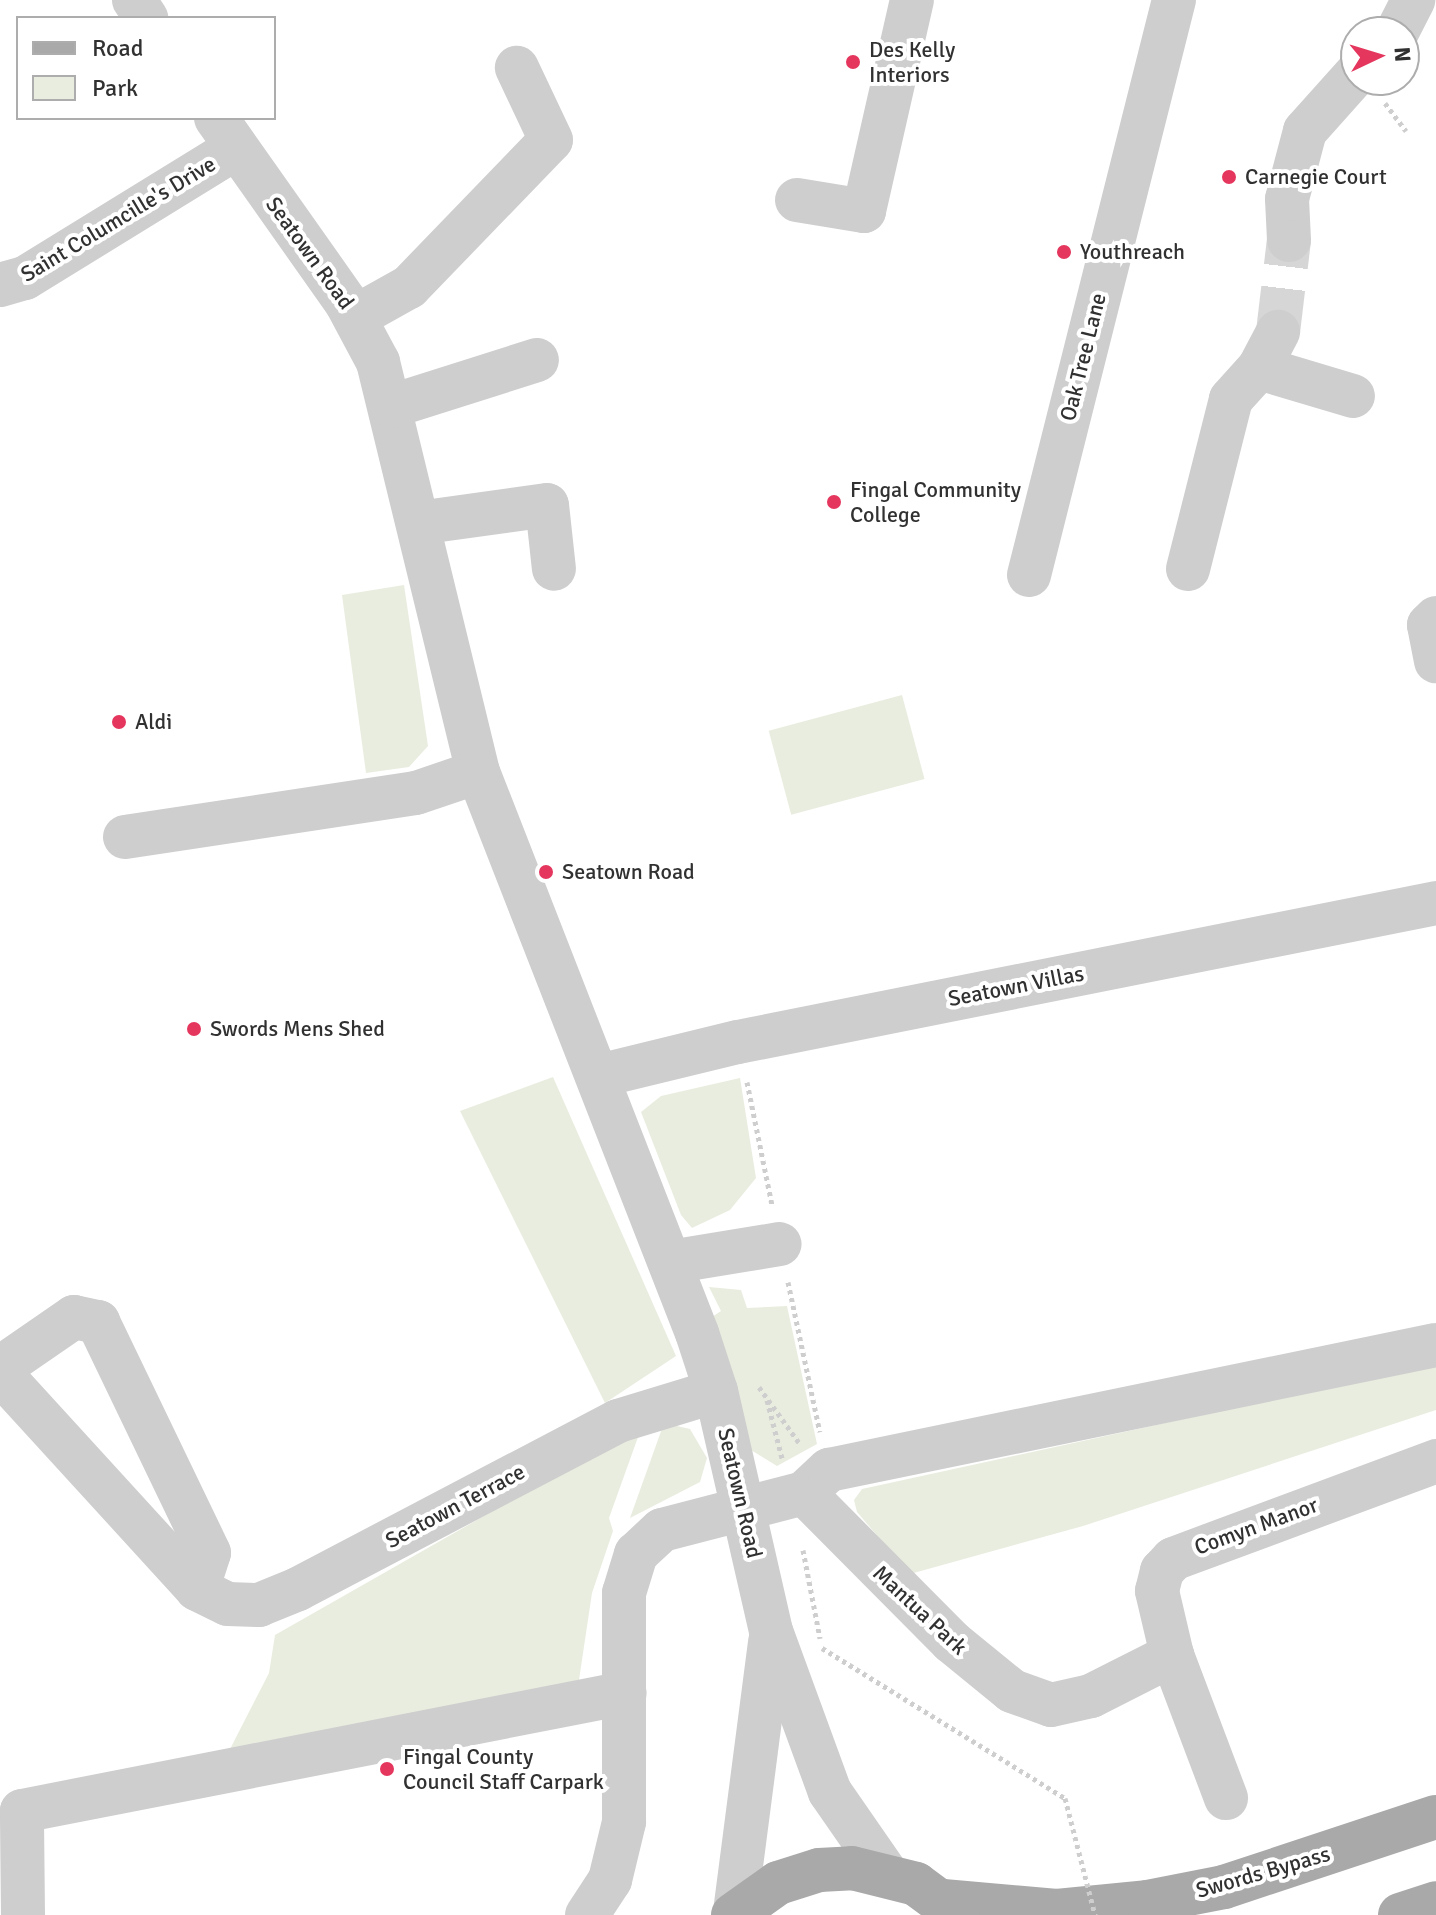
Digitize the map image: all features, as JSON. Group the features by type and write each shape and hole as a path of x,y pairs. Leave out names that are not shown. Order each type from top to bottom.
{"main road":[{"name":"Swords Bypass","path":"951,1908 1057,1911 1147,1902 1224,1887 1436,1817"},
{"path":"734,1914 778,1883 819,1870 886,1873 951,1908"},
{"path":"1400,1915 1436,1903"}],"street":[{"path":"797,200 864,211 912,0"},
{"name":"Oak Tree Lane","path":"1029,575 1174,0"},
{"path":"355,317 409,287 551,140 517,68"},
{"path":"1289,240 1287,199 1305,131 1353,96"},
{"name":"Seatown Road","path":"225,134 355,317 392,406 446,655 478,772 670,1262 716,1391 771,1631 830,1792 886,1873"},
{"name":"Saint Columcille's Drive","path":"0,285 25,278 225,134"},
{"path":"1188,569 1231,399 1269,350 1353,396"},
{"path":"392,406 537,360"},
{"path":"418,523 547,505 554,569"},
{"path":"1436,618 1429,625 1436,661"},
{"path":"125,837 416,793 478,772"},
{"name":"Seatown Villas","path":"598,1076 738,1042 1436,903"},
{"path":"670,1262 780,1244"},
{"name":"Seatown Terrace","path":"197,1589 209,1553 98,1322 74,1317 0,1371 197,1589 228,1604 259,1605 618,1421 716,1391"},
{"path":"587,1915 610,1880 618,1853 627,1782 624,1593 636,1554 662,1530 798,1495 829,1470 1436,1345"},
{"name":"Comyn Manor","path":"1226,1798 1172,1655 1157,1591 1162,1571 1173,1559 1436,1461"},
{"name":"Mantua Park","path":"798,1495 952,1642 1012,1691 1051,1705 1091,1696 1172,1655"},
{"name":"Seatown Road","path":"734,1914 771,1631"},
{"path":"23,1915 22,1811 625,1693"}],"path":[{"path":"1377,96 1406,131"},
{"path":"767,1400 798,1495 822,1650 1065,1798 1095,1915"},
{"path":"813,1400 820,1432"}],"green space":[{"path":"404,585 428,746 409,767 366,773 342,595"},
{"path":"902,695 925,779 791,815 769,731"},
{"path":"553,1077 676,1356 605,1403 460,1111"},
{"path":"740,1078 756,1178 730,1210 692,1228 681,1215 641,1112 661,1096"},
{"path":"709,1287 741,1290 747,1308 787,1306 817,1444 777,1466 751,1450 712,1317 721,1311"},
{"path":"1436,1364 1436,1410 1083,1526 910,1574 857,1512 854,1500 862,1489"},
{"path":"664,1423 690,1429 707,1458 700,1482 630,1518"},
{"path":"642,1426 609,1518 613,1531 592,1593 579,1680 228,1753 269,1673 275,1635"}],"tunnel":[{"path":"1278,332 1289,240"}],"place":[{"name":"Des Kelly Interiors","path":"853,62"},
{"name":"Carnegie Court","path":"1229,177"},
{"name":"Youthreach","path":"1064,252"},
{"name":"Fingal Community College","path":"834,502"},
{"name":"Aldi","path":"119,722"},
{"name":"Seatown Road","path":"546,872"},
{"name":"Swords Mens Shed","path":"194,1029"},
{"name":"Fingal County Council Staff Carpark","path":"387,1769"}]}
